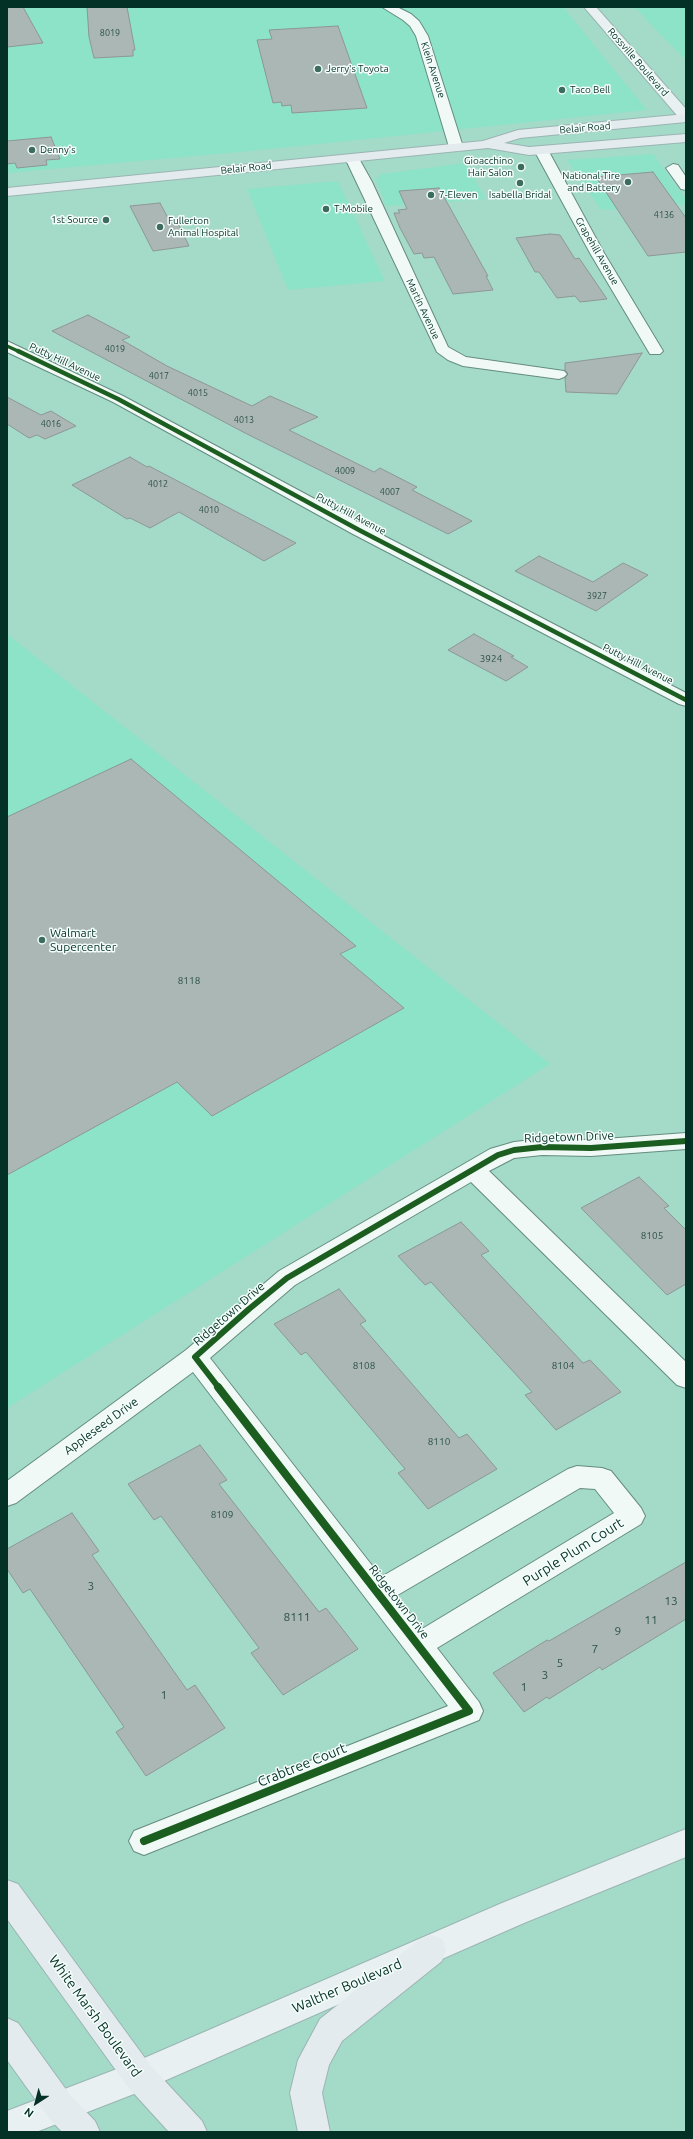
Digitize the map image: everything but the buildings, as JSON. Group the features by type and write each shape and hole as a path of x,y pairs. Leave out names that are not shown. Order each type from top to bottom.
{"highway":[{"name":"Belair Road","path":"486,145 518,134 686,118"},
{"name":"Belair Road","path":"7,192 456,147 486,145 529,151 686,138"},
{"name":"White Marsh Boulevard","path":"7,1894 139,2076 191,2132"},
{"path":"314,2132 306,2093 314,2060 331,2030 431,1950"},
{"path":"7,2034 59,2106 84,2132"}],"main road":[{"name":"Rossville Boulevard","path":"590,7 686,118"},
{"name":"Walther Boulevard","path":"7,2127 139,2076 513,1913 686,1843"}],"street":[{"name":"Klein Avenue","path":"388,7 411,20 422,36 456,147"},
{"name":"Grapehill Avenue","path":"541,150 597,253 655,351"},
{"name":"Martin Avenue","path":"352,158 365,182 442,349 453,357 463,361 559,374"},
{"path":"673,168 686,186"},
{"name":"Putty Hill Avenue","path":"7,346 118,399 366,533 686,700"},
{"name":"Ridgetown Drive","path":"469,1711 195,1358 249,1309 287,1278 498,1155 514,1150 542,1147 591,1148 654,1145 686,1141"},
{"path":"473,1170 686,1378"},
{"name":"Appleseed Drive","path":"7,1496 195,1358"},
{"name":"Purple Plum Court","path":"377,1593 577,1477 602,1479 632,1516 497,1599 418,1645"},
{"name":"Crabtree Court","path":"144,1841 469,1711"}],"shaded area":[{"path":"7,7 563,7 647,110 250,151 7,173"},
{"path":"635,7 686,7 686,60 657,31"},
{"path":"653,154 686,199 686,204 601,210 567,160"},
{"path":"465,163 486,199 386,206 376,179 381,174"},
{"path":"338,181 385,281 288,290 247,189"},
{"path":"7,634 550,1064 7,1408"}],"cycle path":[{"path":"7,346 118,399 359,530 686,700"},
{"path":"144,1841 469,1711 195,1357 249,1309 287,1278 498,1155 514,1150 542,1147 591,1148 686,1141"}],"place":[{"name":"Jerry's Toyota","path":"318,69"},
{"name":"Taco Bell","path":"562,90"},
{"name":"Denny's","path":"32,150"},
{"name":"Gioacchino Hair Salon","path":"521,167"},
{"name":"National Tire and Battery","path":"628,182"},
{"name":"Isabella Bridal","path":"520,183"},
{"name":"7-Eleven","path":"431,195"},
{"name":"T-Mobile","path":"326,209"},
{"name":"1st Source","path":"106,220"},
{"name":"Fullerton Animal Hospital","path":"160,227"},
{"name":"Walmart Supercenter","path":"42,940"}]}
